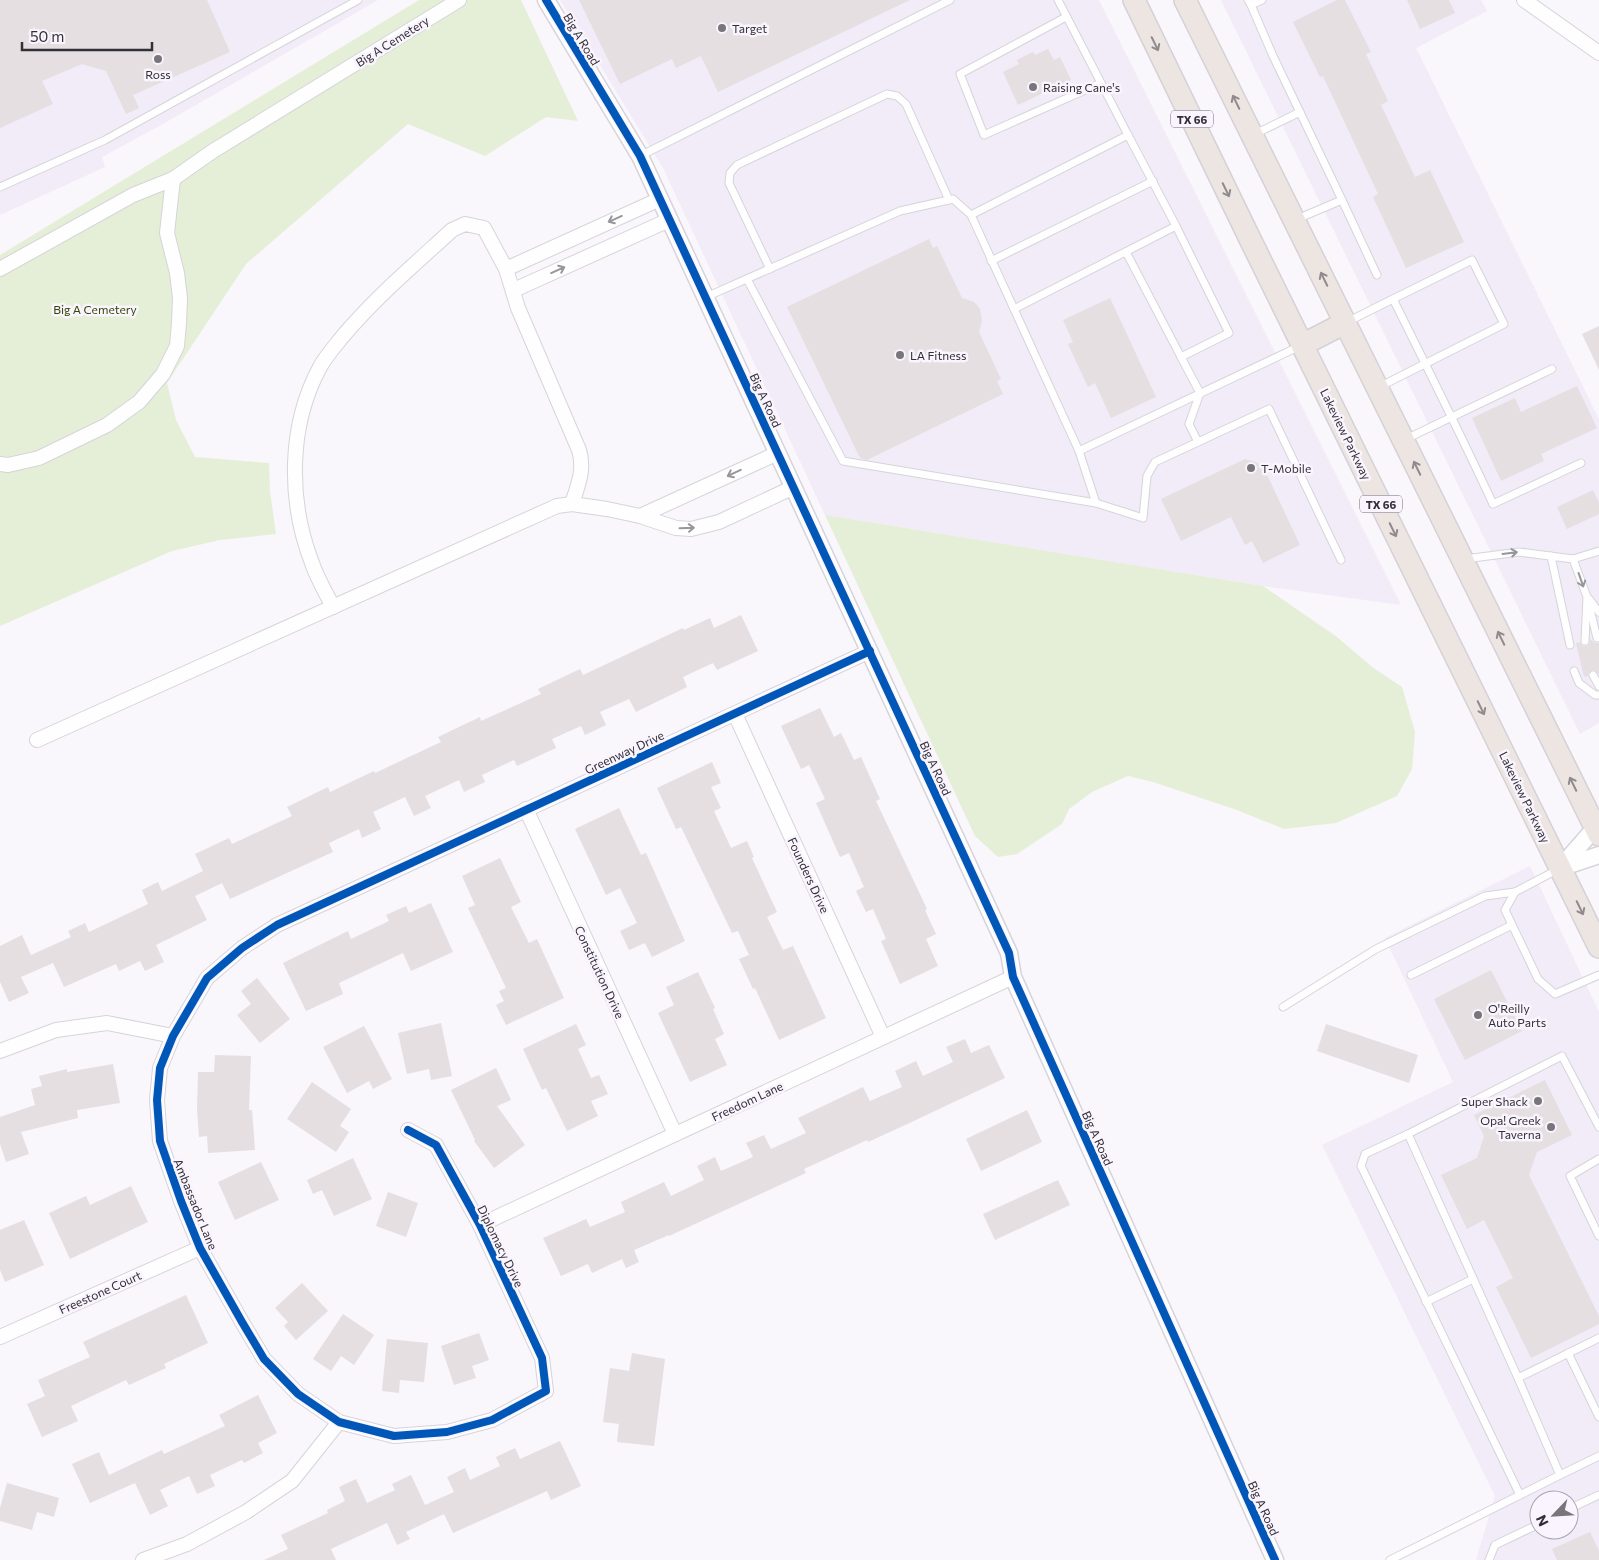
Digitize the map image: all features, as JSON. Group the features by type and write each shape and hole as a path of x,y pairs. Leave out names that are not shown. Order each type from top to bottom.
{"main road":[{"name":"Lakeview Parkway","path":"1134,0 1599,947"},
{"path":"1185,0 1598,830"},
{"path":"1302,345 1345,323"}],"street":[{"name":"Big A Cemetery","path":"0,269 133,195 173,178 459,0"},
{"name":"Big A Road","path":"546,0 640,156 706,297 1009,953 1013,977 1275,1560"},
{"path":"1524,0 1599,54"},
{"path":"0,464 8,466 40,458 107,424 139,402 163,374 177,346 179,323 180,298 177,273 166,233 173,178"},
{"path":"506,269 660,199"},
{"path":"514,290 670,220"},
{"path":"333,607 312,563 299,512 294,476 301,413 321,366 361,316 452,230 465,224 484,228 506,269 518,308 576,442 582,461 581,476 572,504"},
{"path":"640,516 778,452"},
{"path":"37,740 557,506 572,504 640,516 676,528 691,529 719,522 794,487"},
{"name":"Greenway Drive","path":"388,873 870,651"},
{"name":"Founders Drive","path":"734,714 883,1037"},
{"name":"Constitution Drive","path":"526,809 675,1134"},
{"path":"1560,868 1598,830"},
{"path":"1560,868 1599,856"},
{"name":"Ambassador Lane","path":"388,873 277,925 242,948 207,978 173,1036 160,1068 157,1100 160,1141 200,1248 264,1359 298,1394 339,1422 394,1436 447,1432 492,1420 546,1391"},
{"name":"Freedom Lane","path":"480,1225 1013,977"},
{"path":"0,1051 56,1030 107,1023 173,1036"},
{"name":"Diplomacy Drive","path":"408,1130 436,1145 480,1225 542,1358 546,1391"},
{"name":"Freestone Court","path":"0,1336 200,1248"},
{"path":"143,1560 187,1544 246,1512 292,1481 339,1422"}],"lane":[{"path":"0,187 105,140 358,0"},
{"path":"640,156 950,0"},
{"path":"1058,0 1153,181 1229,333 1181,357"},
{"path":"1262,0 1249,3 1377,275"},
{"path":"1066,17 960,74 984,135 1101,84"},
{"path":"770,269 729,183 730,173 737,166 888,94 897,96 906,104 949,200"},
{"path":"1252,135 1300,112"},
{"path":"971,215 1128,135"},
{"path":"991,261 1153,181"},
{"path":"706,297 900,211 953,199 971,215 1079,451 1096,503"},
{"path":"1294,220 1342,200"},
{"path":"1014,308 1176,226"},
{"path":"1126,252 1200,393 1189,424 1198,442"},
{"path":"1345,323 1472,260 1504,324 1377,388"},
{"path":"747,279 843,461 1096,503 1142,518 1147,476 1155,462 1269,408 1341,560"},
{"path":"1393,299 1453,416 1493,504 1581,463"},
{"path":"1079,451 1302,345"},
{"path":"1403,440 1552,369"},
{"path":"1462,559 1519,552 1574,559 1599,551"},
{"path":"1551,556 1570,645"},
{"path":"1574,559 1587,597 1597,638"},
{"path":"1587,597 1599,612"},
{"path":"1585,641 1587,597"},
{"path":"1574,671 1578,682 1595,695 1599,695"},
{"path":"1593,675 1599,686"},
{"path":"1283,1007 1384,945 1485,896 1515,892 1560,868"},
{"path":"1515,892 1505,910 1538,980 1556,994 1599,975"},
{"path":"1411,975 1512,925"},
{"path":"1520,1495 1361,1166 1365,1154 1562,1056 1599,1127"},
{"path":"1408,1134 1560,1475"},
{"path":"1599,1160 1570,1176 1599,1236"},
{"path":"1426,1302 1473,1279"},
{"path":"1518,1378 1599,1338"},
{"path":"1568,1353 1599,1417"},
{"path":"1390,1560 1599,1456"},
{"path":"1579,1504 1599,1495"},
{"path":"1489,1560 1495,1545 1529,1529"}],"shaded area":[{"path":"0,0 378,0 102,157 105,167 0,215"},
{"path":"560,0 1099,0 1401,605 1263,586 825,515 663,168"},
{"path":"1221,0 1481,0 1487,11 1416,48 1599,419 1599,723 1580,734"},
{"path":"1530,866 1599,1012 1599,1560 1476,1560 1495,1496 1322,1145 1453,1082 1385,938"}],"green space":[{"name":"Big A Cemetery","path":"419,0 521,0 578,121 546,117 485,156 408,124 246,264 167,383 176,420 195,457 269,463 270,491 276,534 220,540 172,551 0,626 0,255"},
{"path":"825,515 1263,586 1337,637 1372,667 1402,687 1415,732 1412,769 1397,796 1336,823 1284,829 1237,810 1153,782 1128,776 1092,792 1069,809 1062,824 1017,854 998,857 975,836"}],"building":[{"path":"0,0 207,0 230,52 133,95 139,108 126,114 106,71 82,64 42,81 53,104 0,128"},
{"name":"Target","path":"579,0 910,0 718,92 701,56 676,68 672,59 620,84"},
{"path":"1337,0 1345,0 1371,52 1366,54 1388,101 1381,105 1415,177 1430,170 1464,242 1406,268 1373,197 1378,194 1323,76 1320,77 1293,22"},
{"path":"1407,0 1449,0 1455,13 1420,29"},
{"name":"Raising Cane's","path":"1048,49 1054,60 1060,57 1071,80 1018,105 1003,72 1019,64 1017,60 1033,52 1035,55"},
{"name":"LA Fitness","path":"929,239 933,248 937,246 962,298 974,302 980,309 982,321 979,332 1001,379 997,381 1003,394 867,460 860,458 787,307"},
{"path":"1110,298 1156,397 1111,418 1095,383 1088,387 1068,344 1073,342 1063,320"},
{"path":"1599,326 1599,370 1582,334"},
{"path":"1577,386 1597,428 1541,454 1544,461 1501,481 1472,418 1515,398 1521,412"},
{"path":"1245,459 1262,464 1300,545 1263,563 1252,541 1245,545 1231,517 1181,541 1161,499"},
{"path":"1593,490 1599,503 1599,514 1567,529 1557,507"},
{"path":"741,615 758,651 717,670 713,663 683,677 687,687 636,712 629,699 600,712 606,725 585,735 581,726 552,739 556,748 517,766 514,760 482,775 485,782 464,792 459,780 425,796 431,808 414,816 405,797 373,812 381,829 362,838 359,829 329,843 333,852 230,899 222,883 195,896 207,920 156,945 164,962 145,971 140,961 119,971 116,964 64,987 53,963 21,977 29,993 9,1002 0,982 0,946 22,935 31,955 71,937 68,931 85,923 89,932 148,904 142,890 158,882 162,891 203,871 195,854 229,838 232,844 292,816 287,807 328,787 330,792 374,771 375,773 441,742 438,737 480,717 481,721 541,694 538,689 580,669 583,675 683,628 684,630 710,618 714,628"},
{"path":"1590,639 1595,643 1599,643 1599,674 1593,670 1589,672 1588,676 1584,677 1576,643 1580,642 1583,646 1587,646 1590,643"},
{"path":"820,708 834,737 841,733 854,760 861,757 880,799 876,801 927,909 925,910 936,934 926,939 938,966 900,984 881,941 886,939 873,909 866,912 856,891 864,887 849,853 840,857 816,803 825,799 809,765 801,769 781,726"},
{"path":"712,762 721,783 711,787 721,808 714,811 731,848 747,841 754,857 752,858 777,912 767,917 783,950 793,946 826,1018 779,1040 755,988 753,989 739,959 749,955 738,931 732,933 681,827 676,829 657,788"},
{"path":"619,808 641,855 646,853 685,941 652,957 645,943 629,950 620,931 637,923 620,888 606,895 575,829"},
{"path":"500,858 521,902 511,907 529,943 537,939 564,998 506,1025 496,1005 504,1001 499,991 506,988 468,908 475,905 462,876"},
{"path":"431,903 453,952 411,971 403,953 339,983 343,994 306,1011 283,963 348,931 351,939 389,921 386,915 406,906 409,913"},
{"name":"O'Reilly Auto Parts","path":"1491,970 1522,1031 1465,1060 1434,999"},
{"path":"698,972 715,1008 713,1009 724,1034 715,1039 727,1065 690,1082 658,1013 674,1005 666,987"},
{"path":"257,978 290,1019 260,1043 237,1015 251,1004 241,991"},
{"path":"441,1023 452,1076 431,1080 429,1069 407,1074 398,1033"},
{"path":"576,1024 586,1045 578,1049 591,1078 599,1075 608,1094 591,1101 598,1116 567,1131 546,1088 542,1090 523,1049"},
{"path":"1326,1024 1418,1055 1409,1083 1317,1051"},
{"path":"364,1026 392,1079 373,1089 369,1081 347,1093 323,1047"},
{"path":"965,1039 971,1053 989,1045 1005,1078 868,1142 867,1140 804,1169 806,1173 669,1236 634,1250 639,1262 626,1268 622,1259 592,1273 588,1264 561,1276 543,1238 586,1219 590,1227 625,1212 621,1202 664,1182 671,1196 704,1180 697,1166 715,1157 721,1171 753,1157 746,1143 764,1135 771,1149 806,1133 798,1118 863,1087 870,1101 902,1087 895,1071 916,1061 923,1076 953,1062 946,1047"},
{"path":"215,1055 251,1056 249,1110 252,1110 255,1150 208,1153 207,1136 199,1137 197,1109 198,1072 214,1072"},
{"path":"113,1064 120,1103 77,1110 78,1118 21,1132 29,1154 6,1162 0,1144 0,1117 35,1105 31,1089 42,1086 39,1076 67,1069 67,1072"},
{"path":"496,1068 511,1100 497,1106 525,1145 494,1168 474,1141 451,1090"},
{"path":"1545,1080 1572,1135 1537,1152 1529,1175 1599,1316 1599,1324 1531,1358 1496,1287 1513,1278 1484,1220 1467,1229 1441,1175 1477,1158 1484,1136 1474,1115"},
{"path":"312,1082 351,1109 340,1126 349,1132 336,1152 287,1119"},
{"path":"1027,1110 1042,1142 981,1171 966,1139"},
{"path":"353,1158 372,1199 334,1216 322,1190 313,1194 307,1180"},
{"path":"261,1162 279,1200 235,1220 218,1182"},
{"path":"1058,1180 1070,1205 995,1240 983,1214"},
{"path":"131,1186 148,1222 70,1259 49,1213 86,1196 90,1205"},
{"path":"388,1192 418,1203 406,1237 376,1226"},
{"path":"24,1220 44,1265 5,1282 0,1270 0,1230"},
{"path":"302,1283 328,1311 296,1340 284,1326 288,1322 275,1308"},
{"path":"186,1295 208,1343 164,1364 166,1368 129,1385 126,1380 71,1406 78,1421 42,1437 27,1404 45,1396 38,1380 90,1357 83,1342"},
{"path":"343,1314 374,1335 354,1365 341,1356 331,1371 313,1359"},
{"path":"479,1333 489,1360 472,1366 476,1378 454,1385 441,1346"},
{"path":"387,1339 428,1343 424,1382 400,1380 399,1393 382,1391"},
{"path":"632,1353 665,1359 654,1446 617,1442 619,1424 603,1422 610,1368 629,1371"},
{"path":"258,1395 277,1433 258,1443 263,1453 244,1463 242,1460 210,1475 215,1486 197,1494 189,1476 160,1490 168,1506 150,1515 135,1483 90,1503 72,1464 99,1452 109,1475 162,1450 164,1454 225,1426 219,1415"},
{"path":"560,1441 581,1486 551,1500 547,1491 453,1533 444,1514 406,1532 410,1539 397,1545 387,1523 331,1549 336,1560 264,1560 288,1549 281,1535 328,1513 327,1510 345,1501 339,1487 356,1479 367,1503 395,1490 392,1484 411,1475 425,1505 454,1492 447,1477 465,1468 470,1480 500,1466 496,1457 515,1448 520,1459"},
{"path":"7,1483 59,1498 54,1517 37,1512 32,1530 0,1521 0,1508"},
{"path":"1590,1532 1599,1551 1599,1560 1557,1560 1552,1549 1572,1540 1579,1540 1579,1537"}],"cycle path":[{"path":"546,0 640,156 1009,953 1013,977 1275,1560"},
{"path":"408,1130 436,1145 480,1225 542,1358 546,1391 492,1420 447,1432 394,1436 339,1422 298,1394 264,1359 200,1248 160,1141 157,1100 160,1068 173,1036 207,978 242,948 277,925 870,651"}],"place":[{"name":"Target","path":"722,28"},
{"name":"Ross","path":"158,59"},
{"name":"Raising Cane's","path":"1033,87"},
{"name":"LA Fitness","path":"900,355"},
{"name":"T-Mobile","path":"1251,468"},
{"name":"O'Reilly Auto Parts","path":"1478,1015"},
{"name":"Super Shack","path":"1538,1101"},
{"name":"Opa! Greek Taverna","path":"1551,1127"}]}
